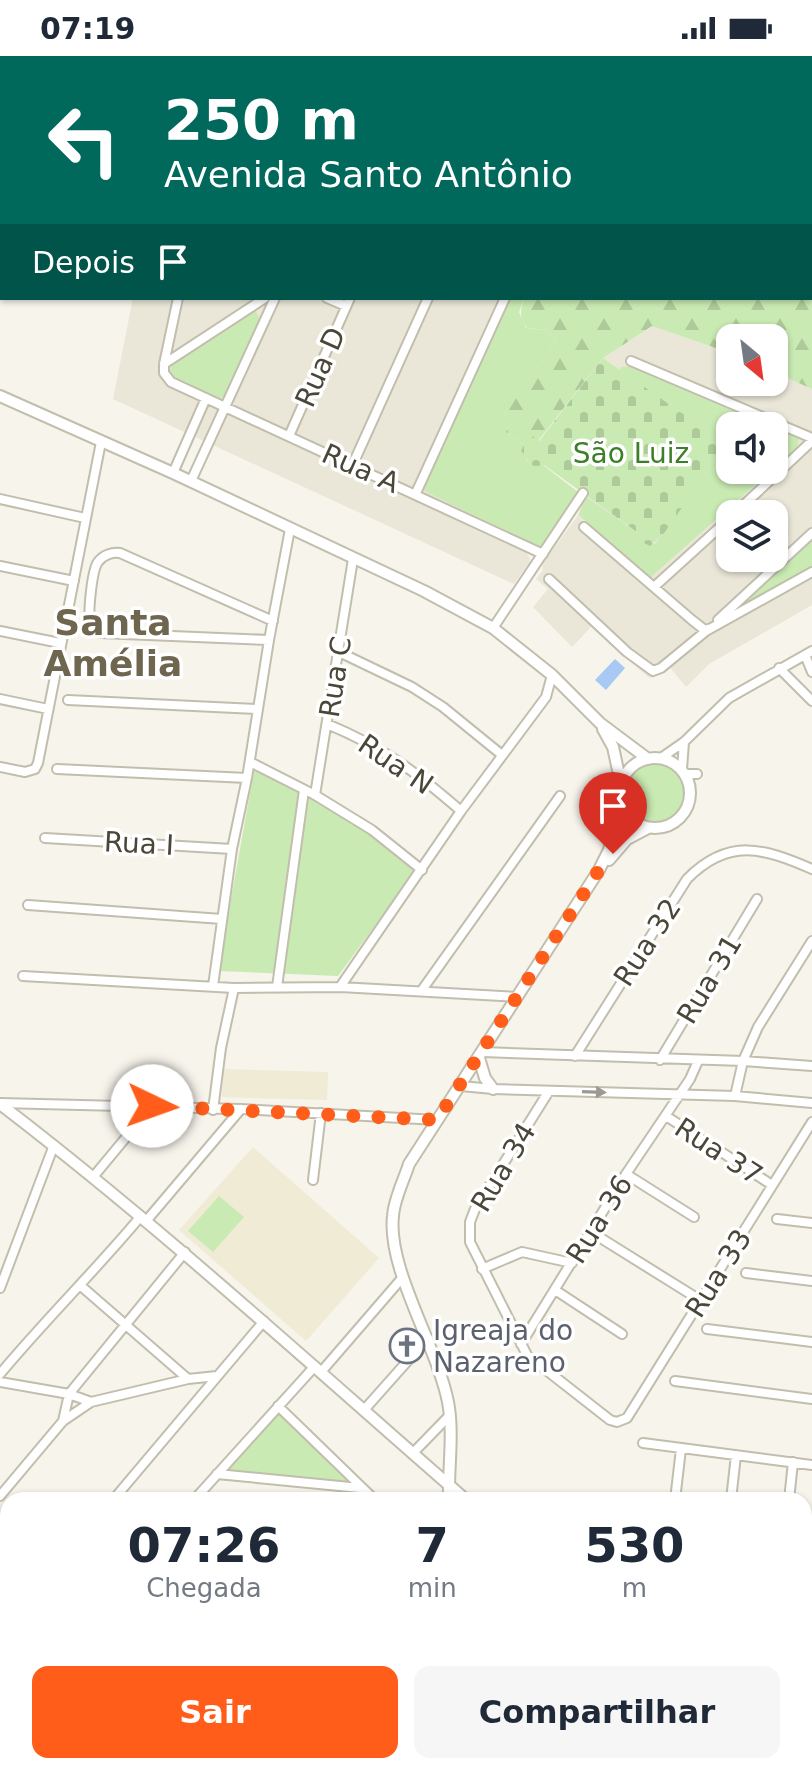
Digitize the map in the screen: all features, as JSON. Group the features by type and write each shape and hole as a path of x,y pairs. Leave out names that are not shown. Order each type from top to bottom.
{"street":[{"path":"164,364 178,300"},
{"path":"164,364 262,300"},
{"path":"191,481 274,300"},
{"path":"353,464 427,300"},
{"path":"416,493 504,300"},
{"name":"Rua D","path":"289,436 348,302"},
{"path":"631,361 812,439 749,500"},
{"name":"Rua A","path":"164,364 164,373 177,385 543,554"},
{"path":"0,396 191,481 424,591 493,628 552,675 600,723 648,759"},
{"path":"173,473 206,398"},
{"path":"0,767 25,772 35,769 38,763 101,442"},
{"path":"493,628 583,493"},
{"path":"0,499 85,518"},
{"path":"584,527 706,631"},
{"path":"213,986 232,849 290,529"},
{"path":"654,587 716,531"},
{"path":"549,579 627,652 653,671 661,668 706,631 812,533"},
{"path":"269,640 100,633 90,624 88,615 95,570 98,562 108,554 120,553 273,621"},
{"name":"Rua C","path":"315,795 353,559"},
{"path":"0,566 74,581"},
{"path":"706,631 811,575"},
{"path":"0,631 60,643"},
{"path":"339,652 412,687 443,707 502,755"},
{"path":"621,784 631,768 648,759 661,758 684,742 729,698 779,668 808,653 812,672"},
{"path":"779,668 812,701"},
{"path":"340,987 461,811 546,697 552,675"},
{"path":"546,697 566,689"},
{"path":"0,699 48,709"},
{"path":"68,700 257,709"},
{"path":"449,1492 449,1416 443,1380 403,1277 393,1236 393,1214 409,1164 609,850 621,803 621,784 613,747 600,723"},
{"name":"Rua N","path":"327,724 363,739 396,758 461,811"},
{"path":"621,803 631,819 648,828 660,829 681,818 691,797 684,771 684,742"},
{"path":"661,758 684,771 697,774"},
{"path":"250,762 315,795 372,830 422,870"},
{"path":"57,769 247,778"},
{"path":"277,987 304,790"},
{"path":"422,990 560,796"},
{"path":"599,870 627,839 648,828"},
{"name":"Rua I","path":"45,838 232,849"},
{"name":"Rua 32","path":"575,1056 687,879 701,865 720,855 756,850 812,869"},
{"name":"Rua 31","path":"660,1060 757,899"},
{"path":"28,905 222,919"},
{"path":"735,1096 743,1061 758,1027 812,941"},
{"path":"23,976 234,988 340,987 518,997"},
{"path":"213,1110 221,1048 234,988"},
{"path":"480,1055 743,1061 812,1066"},
{"path":"480,1055 485,1078 493,1089"},
{"name":"Rua 36","path":"521,1344 626,1174 680,1095 698,1061"},
{"path":"461,1086 735,1096 812,1103"},
{"name":"Rua 34","path":"549,1091 475,1209 470,1222 470,1242 527,1355 610,1420 622,1421"},
{"path":"0,1104 241,1109 437,1120"},
{"path":"0,1104 94,1176 185,1252 457,1492"},
{"path":"94,1176 152,1106"},
{"path":"0,1374 241,1109"},
{"path":"313,1180 321,1113"},
{"name":"Rua 37","path":"666,1116 772,1185"},
{"name":"Rua 33","path":"622,1421 627,1418 812,1122"},
{"path":"0,1288 54,1145"},
{"path":"626,1174 694,1217"},
{"path":"777,1219 812,1223"},
{"path":"591,1232 700,1300"},
{"path":"63,1421 69,1394 185,1252"},
{"path":"482,1269 522,1252 572,1263"},
{"path":"746,1273 812,1281"},
{"path":"201,1492 278,1406 318,1369 403,1277"},
{"path":"81,1286 188,1379"},
{"path":"555,1290 622,1334"},
{"path":"120,1492 264,1321"},
{"path":"707,1329 812,1342"},
{"path":"364,1410 428,1338"},
{"path":"3,1492 63,1421 91,1402 188,1379 218,1376"},
{"path":"675,1381 812,1399"},
{"path":"0,1382 69,1394 91,1402"},
{"path":"278,1406 365,1492"},
{"path":"412,1454 449,1416"},
{"path":"643,1443 812,1465"},
{"path":"676,1492 681,1449"},
{"path":"732,1492 736,1455"},
{"path":"790,1492 793,1462"},
{"path":"433,1472 449,1463"},
{"path":"217,1474 360,1488"}],"shaded area":[{"path":"133,300 523,300 504,417 512,422 506,432 522,451 578,492 543,545 532,545 527,553 529,563 514,584 113,399"},
{"path":"652,326 716,348 716,396 788,396 788,378 812,389 812,605 709,664 686,687 668,665 653,678 648,677 591,627 572,647 533,607 548,589 536,579 543,570 542,564 578,515 582,500 716,448 716,484 788,484 788,412 716,412 716,437 603,358"},
{"path":"223,1069 328,1072 327,1100 222,1097"},
{"path":"253,1147 379,1258 306,1341 179,1230"}],"green space":[{"path":"507,300 523,300 519,312 526,328 548,330 556,341 504,416 512,422 506,432 524,445 527,462 543,465 578,492 540,547 426,492 422,487"},
{"path":"524,300 812,300 812,389 788,378 788,324 716,324 716,348 652,326 603,358 538,441 503,417 556,341 548,330 527,328 521,314"},
{"path":"256,311 260,320 226,395 220,398 172,378 172,365 249,312"},
{"name":"São Luiz","path":"603,358 716,437 716,458 665,532 650,546 638,540 641,535 544,465 533,466 521,451 524,445 506,432 512,422 539,441"},
{"path":"636,366 742,412 716,412 716,438 620,370 621,367"},
{"path":"788,432 798,436 799,441 788,456"},
{"path":"716,459 716,484 756,484 738,500 716,500 716,520 651,577 647,577 579,515 585,496 642,536 638,540 655,544"},
{"path":"812,537 812,566 731,611 774,572 788,572 788,559"},
{"path":"655,764 676,773 685,794 676,815 655,824 634,815 625,794 634,773"},
{"path":"254,771 286,782 372,834 415,871 338,976 218,971"},
{"path":"219,1196 244,1217 213,1252 188,1231"},
{"path":"277,1412 356,1486 224,1470"}],"water":[{"path":"615,659 625,668 606,690 595,680"}],"place":[{"name":"Igreaja do Nazareno","path":"407,1346"}],"district":[{"name":"Santa Amélia","path":"113,642"}],"route":[{"path":"152,1106 437,1120 599,870 613,854"}]}
